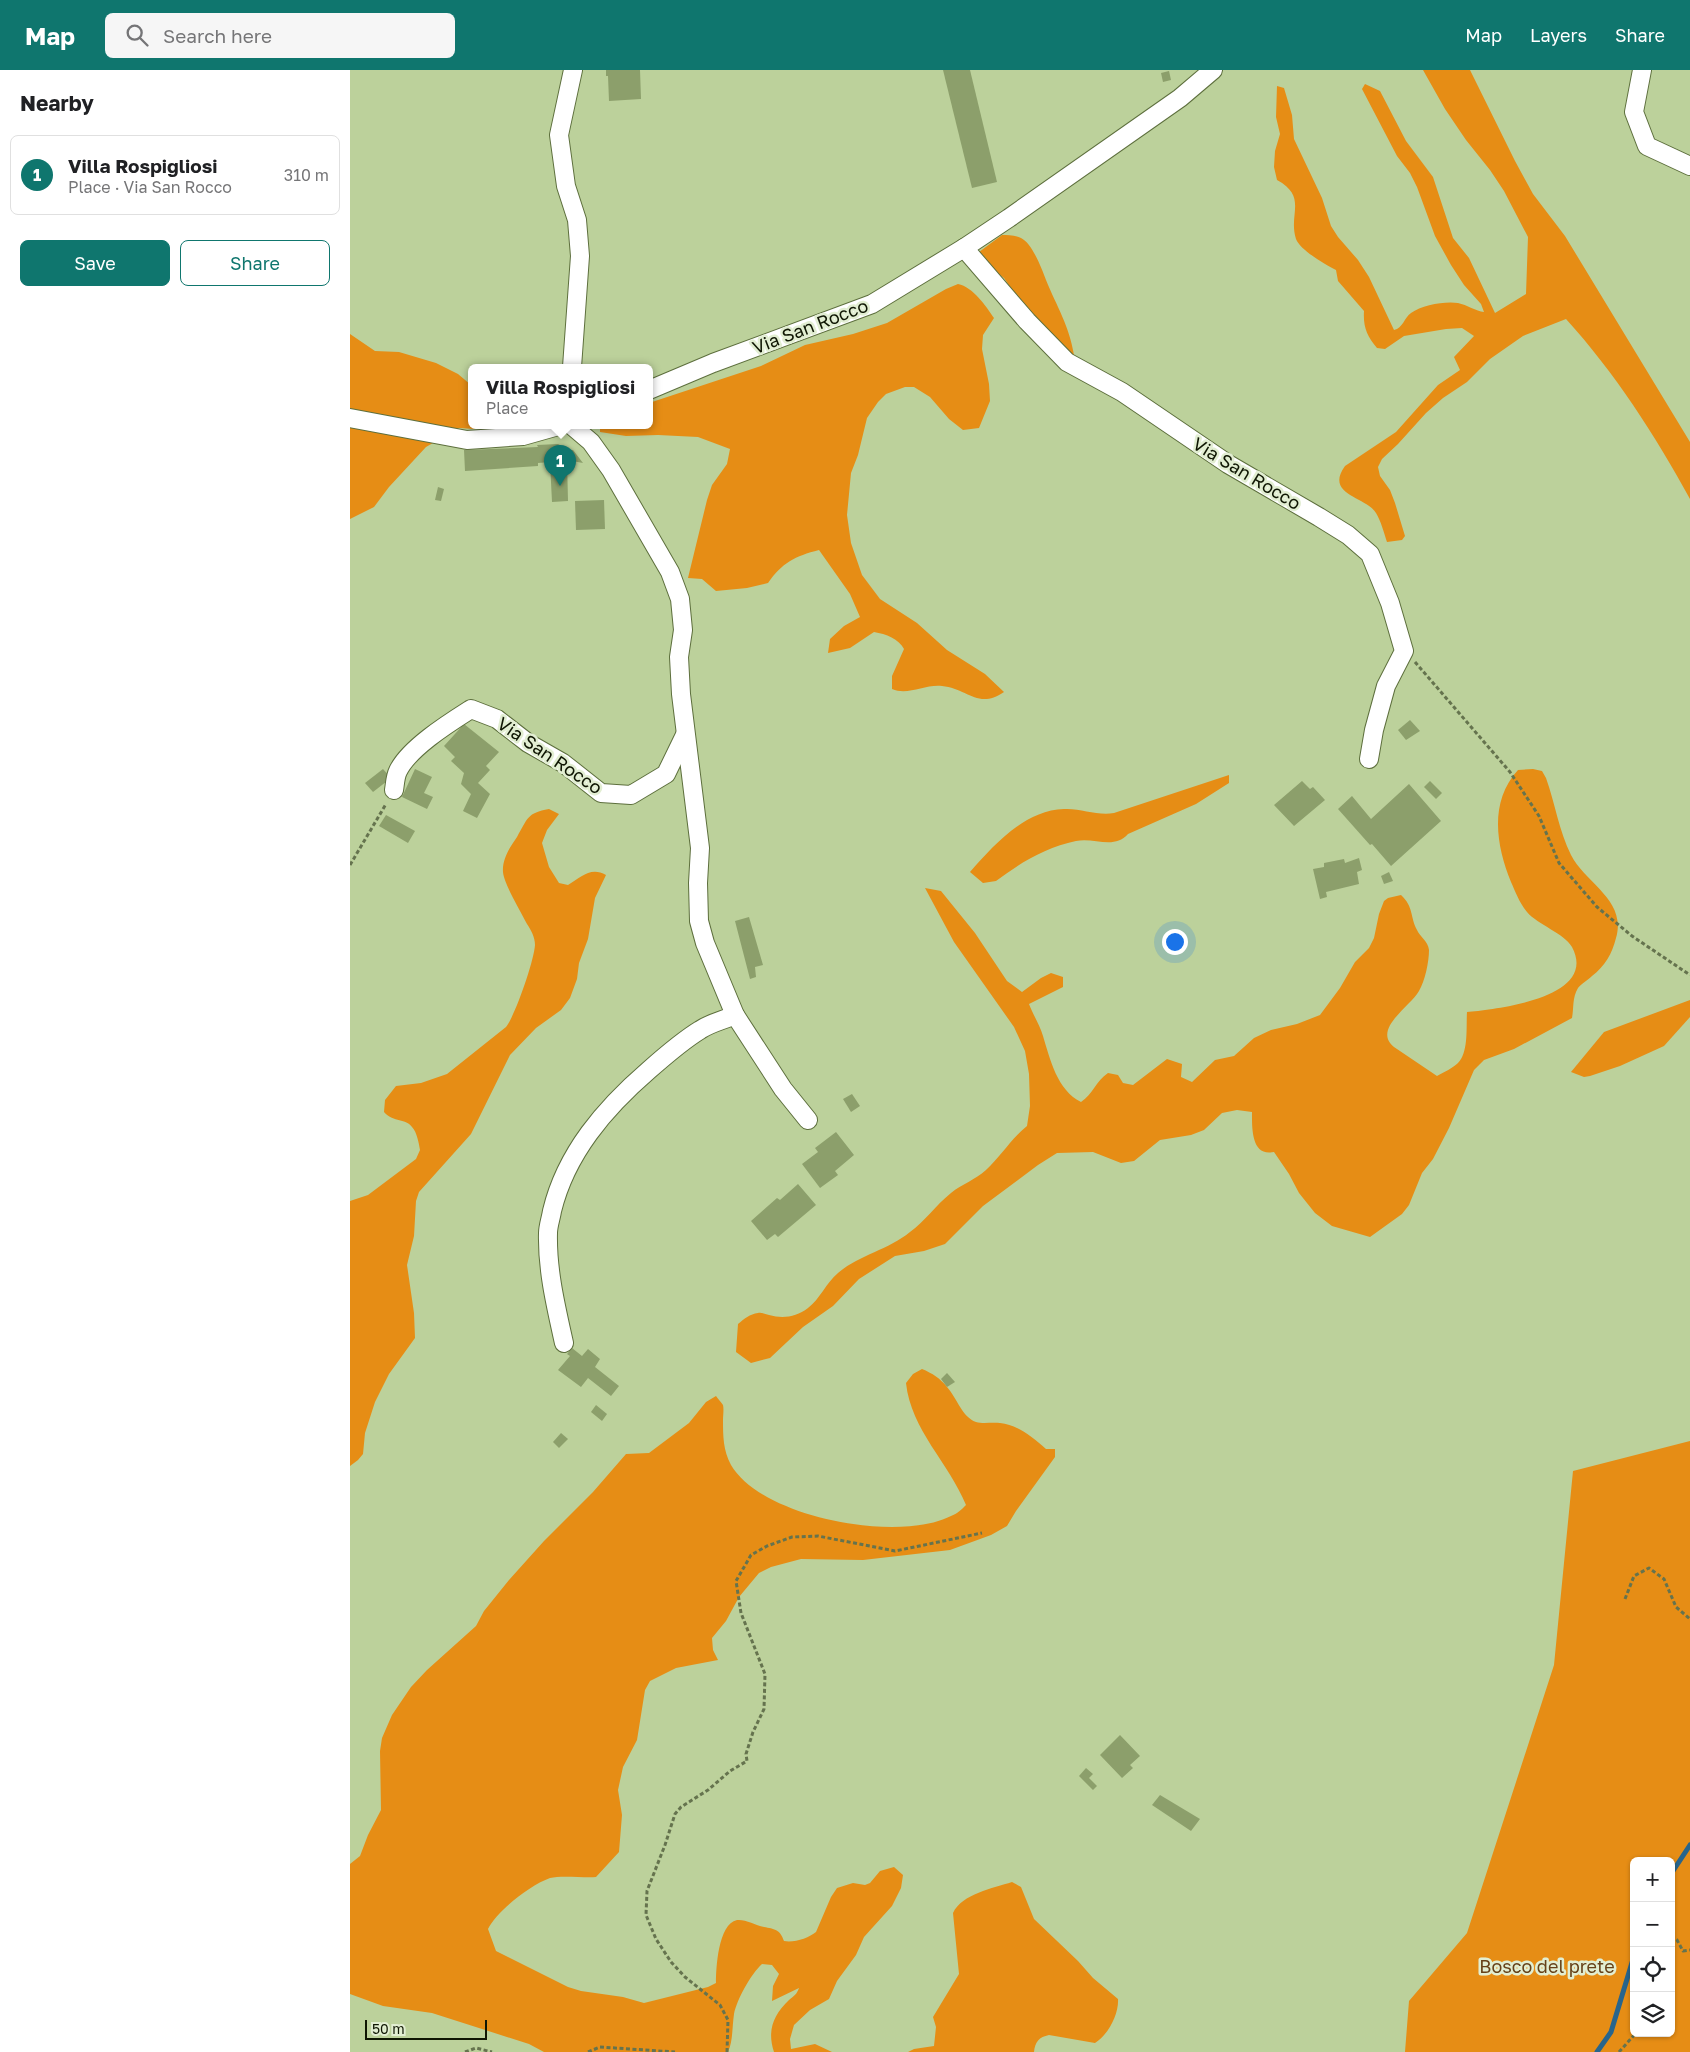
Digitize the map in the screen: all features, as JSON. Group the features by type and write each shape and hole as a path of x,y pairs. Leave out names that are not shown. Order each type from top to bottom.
{"street":[{"path":"572,364 580,256 578,220 566,186 559,135 573,70"},
{"name":"Via San Rocco","path":"653,388 713,363 872,304 964,248 1180,98 1213,70"},
{"path":"1642,70 1634,112 1647,146 1690,166"},
{"name":"Via San Rocco","path":"964,248 1067,362 1122,392 1228,464 1348,535 1370,554 1390,603 1404,651"},
{"path":"350,418 467,440 524,436 548,429"},
{"path":"576,429 591,442 611,470 670,572 680,599 683,630 679,657 686,735 700,848 698,884 699,921 705,943 735,1015 784,1089 808,1120"},
{"path":"1369,759 1374,730 1386,686 1404,651"},
{"name":"Via San Rocco","path":"394,790 398,772 413,752 444,726 471,709 497,718 528,743 563,763 602,793 631,795 666,774 686,735"},
{"path":"564,1342 552,1276 548,1232 556,1194 572,1160 589,1131 614,1102 643,1075 674,1048 702,1028 735,1015"}],"path":[{"path":"1404,651 1510,772 1539,816 1559,863 1597,907 1632,936 1690,975"},
{"path":"350,865 394,790"},
{"path":"727,2052 728,2020 720,2005 685,1977 671,1962 656,1939 646,1915 646,1907 647,1891 675,1814 681,1807 708,1790 730,1771 747,1761 746,1754 753,1732 764,1709 766,1674 741,1614 736,1581 751,1555 792,1537 818,1536 895,1552 982,1534"},
{"path":"1625,1599 1634,1576 1649,1568 1664,1579 1676,1607 1690,1619"},
{"path":"1675,1939 1683,1951 1690,1950"},
{"path":"1619,2052 1632,2037"},
{"path":"588,2052 600,2047 675,2052"},
{"path":"465,2052 476,2048 492,2052"}],"green space":[{"path":"1423,70 1470,70 1533,194 1565,236 1690,442 1690,499 1663,451 1618,383 1566,319 1523,336 1490,359 1467,382 1443,398 1426,413 1382,459 1378,467 1380,476 1390,490 1395,503 1405,536 1402,540 1387,542 1376,513 1343,489 1340,483 1340,476 1345,466 1396,432 1438,385 1460,370 1454,357 1474,336 1462,328 1446,329 1404,336 1385,349 1377,348 1365,327 1364,311 1338,281 1336,270 1308,252 1296,239 1294,230 1295,200 1286,186 1277,180 1274,167 1275,151 1280,134 1276,117 1277,86 1284,88 1292,115 1294,139 1322,198 1331,226 1369,277 1394,330 1411,313 1434,304 1458,303 1484,312 1481,304 1464,285 1451,265 1435,236 1417,187 1410,173 1397,156 1362,89 1365,84 1380,91 1406,141 1433,177 1453,238 1469,258 1495,313 1526,294 1528,237 1504,191 1445,109"},
{"path":"1002,235 1021,238 1033,251 1066,325 1074,355 1065,354 1021,303 1004,278 975,255"},
{"path":"958,284 969,289 994,318 983,335 982,349 989,384 990,401 979,428 963,430 949,419 930,397 914,387 905,387 886,394 867,418 858,455 851,473 847,515 851,543 862,575 880,599 917,623 947,650 985,674 1004,692 987,699 980,699 959,690 942,686 910,691 892,689 892,676 904,649 892,637 883,634 874,632 850,648 828,653 830,639 844,626 860,617 850,594 819,550 790,561 778,570 768,583 747,588 716,591 702,579 688,578 707,500 712,485 727,464 730,449 698,437 626,436 600,432 600,429 653,429 653,402 761,366 805,345 853,334 887,323"},
{"path":"350,334 375,351 399,352 436,363 458,374 468,382 468,429 459,428 426,447 389,487 374,507 350,519"},
{"path":"1533,769 1542,771 1546,778 1563,836 1571,855 1611,903 1616,913 1618,925 1616,938 1604,964 1578,988 1574,999 1572,1018 1514,1049 1484,1060 1474,1070 1449,1128 1433,1159 1422,1173 1409,1205 1402,1214 1370,1237 1332,1226 1315,1213 1299,1193 1274,1152 1266,1152 1257,1146 1254,1140 1252,1112 1237,1110 1222,1113 1204,1130 1191,1135 1160,1140 1134,1161 1121,1163 1093,1152 1057,1153 983,1206 945,1244 924,1251 895,1256 859,1279 833,1306 803,1327 770,1358 751,1363 736,1352 738,1324 743,1320 759,1313 779,1317 789,1316 808,1308 838,1273 910,1232 951,1193 986,1170 1027,1126 1030,1106 1029,1074 1025,1051 1014,1027 954,942 925,888 941,891 975,933 1007,981 1022,992 1051,973 1063,977 1063,987 1029,1004 1060,1082 1073,1097 1081,1102 1108,1073 1118,1075 1123,1083 1133,1085 1167,1059 1182,1064 1181,1077 1192,1082 1215,1060 1234,1056 1254,1038 1271,1030 1297,1024 1320,1015 1340,988 1355,962 1369,948 1374,938 1384,901 1401,895 1410,908 1417,930 1427,944 1429,955 1421,987 1390,1026 1387,1033 1388,1040 1394,1047 1437,1076 1454,1067 1462,1058 1467,1031 1467,1012 1500,1008 1541,998 1559,989 1571,978 1576,964 1572,947 1568,942 1532,917 1524,909 1511,882 1502,853 1498,824 1503,796 1509,782 1518,770"},
{"path":"1229,775 1229,783 1196,804 1128,834 1122,839 1110,842 1083,840 1054,847 1034,856 996,881 983,883 970,872 1000,840 1023,822 1036,815 1064,809 1101,814 1114,813"},
{"path":"549,809 559,814 547,830 542,843 549,867 559,883 568,885 591,872 606,875 595,898 588,939 579,963 577,979 570,998 561,1010 536,1028 510,1055 471,1134 419,1192 416,1201 414,1236 407,1265 414,1313 415,1338 389,1374 375,1402 365,1433 363,1454 350,1466 350,1201 368,1195 416,1159 420,1150 414,1129 406,1122 392,1118 384,1112 385,1100 396,1086 421,1083 447,1074 506,1027 510,1021 528,975 535,945 532,934 506,884 503,872 504,862 509,849 529,817 536,812"},
{"path":"1690,1000 1690,1017 1664,1046 1620,1066 1590,1076 1584,1077 1571,1072 1604,1032"},
{"path":"922,1369 942,1381 951,1391 963,1412 971,1420 979,1423 1000,1423 1013,1426 1030,1436 1046,1449 1055,1449 1055,1457 1007,1526 991,1535 950,1550 863,1560 801,1559 771,1567 759,1573 739,1597 726,1621 712,1638 713,1650 718,1660 676,1668 650,1681 645,1690 637,1740 623,1767 618,1790 622,1815 619,1852 596,1877 555,1877 533,1886 506,1907 488,1929 496,1951 568,1987 581,1991 623,1997 644,2003 708,1987 716,1983 719,1948 722,1938 731,1923 743,1920 776,1930 781,1934 784,1941 801,1940 816,1932 831,1897 837,1888 853,1883 865,1885 870,1883 880,1871 894,1867 903,1875 901,1888 892,1906 864,1937 856,1955 837,1981 829,1999 810,2010 794,2025 790,2039 791,2049 815,2044 832,2052 774,2052 771,2030 775,2018 799,1988 772,2001 773,1986 779,1974 772,1965 762,1964 753,1974 741,1994 734,2014 732,2039 728,2052 544,2052 529,2044 432,2013 383,2006 350,1994 350,1864 360,1856 381,1810 380,1751 382,1738 392,1715 411,1687 476,1626 484,1611 544,1541 593,1492 626,1454 649,1453 689,1423 706,1402 716,1396 723,1405 724,1443 731,1465 747,1484 771,1499 800,1512 866,1526 899,1527 928,1524 953,1515 966,1505 923,1431 909,1400 906,1383 913,1374"},
{"name":"Bosco del prete","path":"1690,1441 1690,2052 1405,2052 1409,2001 1467,1933 1554,1665 1573,1471"},
{"path":"1012,1882 1021,1887 1034,1919 1093,1978 1118,1999 1117,2011 1108,2030 1095,2043 1049,2035 1038,2040 1034,2052 908,2052 914,2049 934,2046 936,2027 933,2017 959,1974 953,1913 957,1906 971,1896 987,1889"}],"building":[{"path":"606,70 640,70 641,99 609,101"},
{"path":"943,70 970,70 997,182 972,188"},
{"path":"1169,71 1171,80 1163,82 1161,73"},
{"path":"558,444 573,450 583,463 567,460 568,501 552,502 550,462 538,463 538,466 465,471 464,450 538,447 537,445"},
{"path":"438,487 444,489 441,501 435,500"},
{"path":"604,500 605,529 576,530 575,501"},
{"path":"1410,720 1420,731 1406,740 1398,730"},
{"path":"464,724 499,752 486,766 490,770 478,783 490,794 477,818 463,811 471,794 461,784 464,773 451,761 455,757 444,746"},
{"path":"383,769 391,778 373,792 365,783"},
{"path":"415,769 432,777 424,793 433,797 427,809 402,797"},
{"path":"1302,781 1310,789 1313,787 1325,800 1294,826 1274,805"},
{"path":"1430,781 1442,793 1436,799 1424,787"},
{"path":"1409,784 1441,821 1391,866 1338,809 1352,796 1371,819"},
{"path":"386,815 415,831 408,843 379,826"},
{"path":"1359,858 1362,870 1357,872 1359,884 1326,892 1327,897 1320,899 1313,869 1324,867 1324,863 1344,859 1345,863"},
{"path":"1389,872 1393,881 1384,884 1381,876"},
{"path":"749,917 763,965 755,967 756,977 750,979 735,921"},
{"path":"852,1094 860,1106 851,1112 843,1099"},
{"path":"836,1132 854,1155 835,1171 838,1175 820,1188 802,1164 818,1152 815,1148"},
{"path":"798,1184 816,1205 778,1237 775,1234 767,1240 751,1221 777,1198 780,1200"},
{"path":"572,1348 582,1356 588,1349 600,1359 595,1367 619,1386 611,1396 588,1378 581,1387 558,1370 570,1356 567,1354"},
{"path":"947,1373 955,1382 947,1387 941,1379"},
{"path":"596,1405 607,1414 602,1421 591,1412"},
{"path":"561,1433 568,1439 559,1448 553,1442"},
{"path":"1120,1735 1140,1756 1130,1765 1133,1768 1122,1778 1100,1755"},
{"path":"1086,1768 1093,1774 1089,1778 1097,1786 1093,1790 1079,1776"},
{"path":"1160,1795 1200,1819 1191,1831 1152,1805"}],"waterway":[{"path":"1675,1868 1690,1845"},
{"path":"1597,2052 1611,2032 1630,1969"}],"place":[{"name":"Villa Rospigliosi","path":"560,486"}]}
